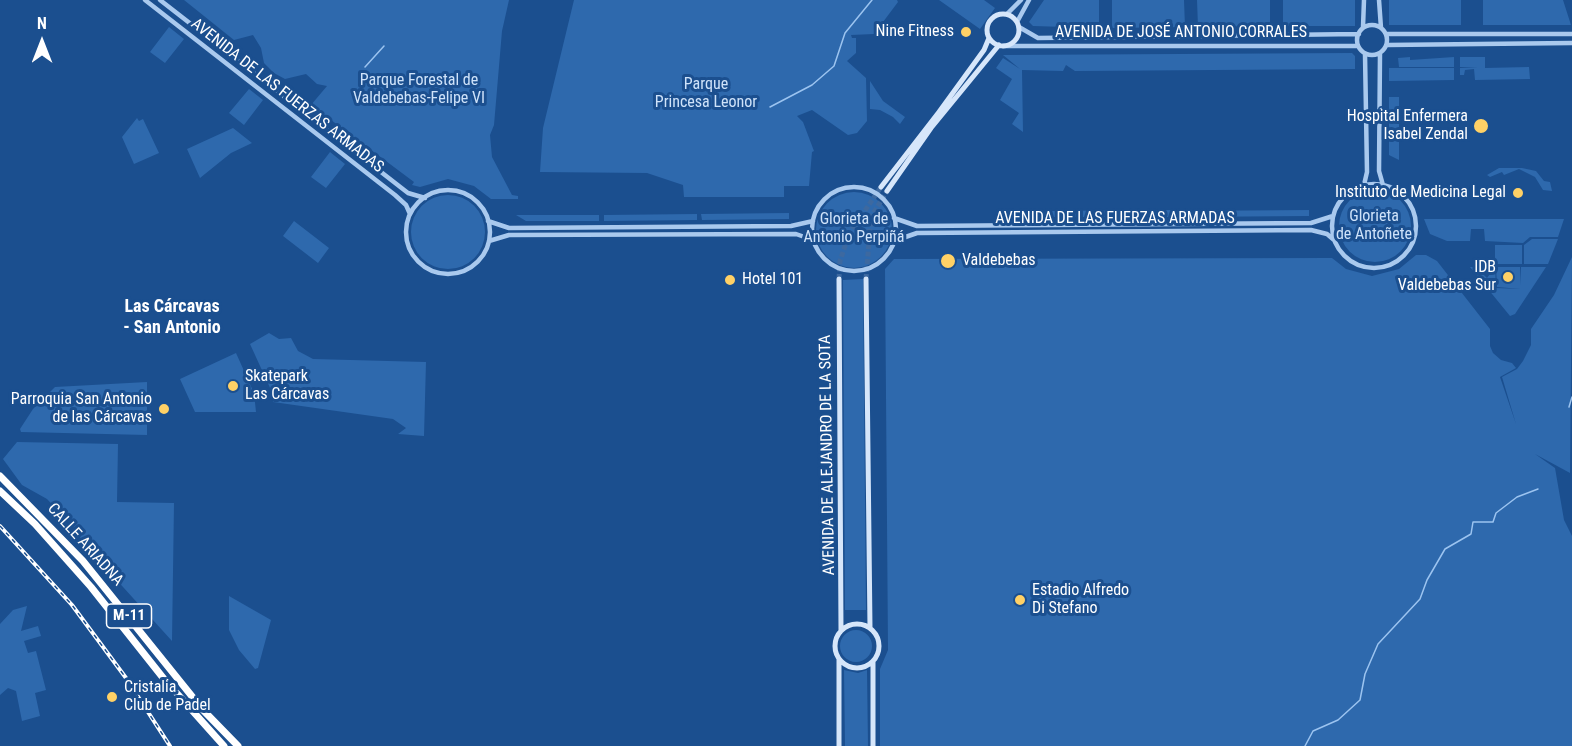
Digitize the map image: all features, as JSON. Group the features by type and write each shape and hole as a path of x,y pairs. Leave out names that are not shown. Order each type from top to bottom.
{"highway":[{"name":"CALLE ARIADNA","path":"0,477 83,561 189,693 238,746"},
{"name":"CALLE ARIADNA","path":"0,491 35,524 91,587 164,679 224,746"}],"main road":[{"path":"999,14 1007,14 1018,25 1016,39 1001,46 931,128 884,189 984,50 989,38 987,29 989,20 999,14"},
{"path":"989,38 1001,46"},
{"name":"AVENIDA DE ALEJANDRO DE LA SOTA","path":"840,279 841,631"},
{"path":"866,279 870,628 879,644 873,661 873,746"},
{"path":"839,746 840,660 835,645 841,631 855,624 870,628"},
{"path":"840,660 849,667 858,668 873,661"}],"street":[{"name":"AVENIDA DE LAS FUERZAS ARMADAS","path":"145,0 404,202 410,214"},
{"name":"AVENIDA DE LAS FUERZAS ARMADAS","path":"160,0 410,194 425,198"},
{"path":"1007,14 1021,0"},
{"path":"1018,25 1029,0"},
{"path":"1364,0 1363,28 1359,34 1358,46 1365,54 1367,172 1364,185"},
{"path":"1379,0 1381,28"},
{"name":"AVENIDA DE JOSÉ ANTONIO CORRALES","path":"1018,25 1038,38 1359,34"},
{"path":"1363,28 1373,25 1381,28 1386,34 1387,45 1380,53 1379,171 1383,185"},
{"path":"1386,34 1572,34"},
{"path":"1387,45 1572,43"},
{"name":"AVENIDA DE JOSÉ ANTONIO CORRALES","path":"1001,46 1358,46"},
{"path":"1365,54 1380,53"},
{"path":"1364,185 1383,185 1403,195 1413,210 1415,234 1405,254 1385,267 1368,268 1346,258 1334,240 1333,216 1343,197 1364,185"},
{"path":"866,189 878,195 886,203 894,218 894,242 888,254 879,263 854,271 840,269 828,263 813,240 813,220 826,198 841,190 866,189"},
{"path":"446,191 463,193 477,202 488,221 489,241 483,254 467,270 449,274 432,271 420,264 409,248 406,232 410,214 425,198 446,191"},
{"name":"AVENIDA DE LAS FUERZAS ARMADAS","path":"894,218 905,224 917,226 1311,223 1333,216"},
{"path":"488,221 503,227 521,228 791,226 813,220"},
{"name":"AVENIDA DE LAS FUERZAS ARMADAS","path":"894,242 904,236 917,233 1311,230 1327,234 1334,240"},
{"path":"489,241 509,235 791,234 813,240"}],"green space":[{"name":"Parque Forestal de Valdebebas-Felipe VI","path":"184,0 509,0 502,31 494,125 490,135 492,157 512,195 518,196 518,199 491,199 474,186 448,179 420,187 412,185 414,182 311,105 327,86 317,84 306,74 285,79 274,73 264,63 261,48 253,35 234,40"},
{"name":"Parque Princesa Leonor","path":"574,0 897,0 898,2 874,34 851,35 852,38 856,38 856,53 847,61 866,78 867,121 857,133 848,135 812,110 797,116 803,122 814,151 812,152 809,186 784,186 784,197 684,197 683,185 647,173 540,172 543,128"},
{"path":"939,0 984,0 995,8 980,29"},
{"path":"1044,0 1099,0 1099,28 1033,26 1029,22"},
{"path":"1112,0 1184,0 1185,27 1112,28"},
{"path":"1197,0 1270,0 1270,26 1198,27"},
{"path":"1283,0 1355,0 1355,26 1283,26"},
{"path":"1389,0 1461,0 1461,25 1389,25"},
{"path":"1483,0 1563,0 1571,25 1483,25"},
{"path":"169,27 184,39 165,63 150,52"},
{"path":"1352,53 1355,56 1355,69 1075,71 1066,65 1063,71 1022,70 1023,132 1012,124 1019,113 1000,100 1012,79 996,68 1003,58 1020,69 1003,55"},
{"path":"1410,57 1410,60 1454,57 1454,67 1399,67 1398,58"},
{"path":"1460,57 1485,57 1485,68 1529,67 1530,79 1475,80 1474,69 1465,70 1464,75 1460,75 1460,68 1478,67 1460,67"},
{"path":"1389,68 1454,68 1454,80 1389,81"},
{"path":"870,81 883,101 905,117 900,124 880,110 870,109"},
{"path":"249,89 263,100 244,125 229,113"},
{"path":"1389,97 1399,97 1399,160 1389,155"},
{"path":"137,118 139,121 143,119 159,153 134,164 122,137"},
{"path":"233,128 252,143 231,153 200,178 187,149"},
{"path":"330,152 345,164 326,188 311,177"},
{"path":"1499,168 1522,168 1536,171 1544,181 1550,182 1552,191 1543,190 1535,177 1519,169 1504,175 1502,172 1490,177 1487,175"},
{"name":"Glorieta de Antoñete","path":"1382,190 1401,200 1409,212 1411,226 1409,240 1401,252 1389,260 1368,262 1349,252 1341,240 1339,219 1349,200 1361,192"},
{"name":"Glorieta de Antonio Perpiñá","path":"854,192 868,195 881,203 889,216 892,230 889,244 881,257 868,265 854,268 840,265 827,257 819,244 816,230 819,216 827,203 840,195"},
{"path":"448,195 462,198 474,206 482,218 485,232 482,246 474,258 462,266 448,269 434,266 422,258 414,246 411,232 414,218 422,206 434,198"},
{"path":"1179,210 1179,217 1048,217 1048,211"},
{"path":"1309,210 1309,216 1184,217 1184,211"},
{"path":"789,213 789,219 702,220 701,214"},
{"path":"697,214 697,220 604,221 604,215"},
{"path":"516,215 599,215 599,221 526,221"},
{"path":"1424,219 1564,219 1558,237 1530,237 1523,243 1485,241 1484,229 1471,229 1470,241 1447,241 1430,234"},
{"path":"294,221 329,248 318,263 283,236"},
{"path":"1532,239 1558,239 1548,264 1524,264 1524,245"},
{"path":"1495,245 1522,245 1522,264 1495,264"},
{"path":"1416,255 1426,255 1437,261 1490,329 1490,346 1493,353 1501,360 1512,363 1516,368 1500,377 1516,424 1502,377 1517,369 1523,361 1531,345 1531,329 1554,295 1572,257 1570,473 1535,454 1555,468 1564,520 1572,536 1572,746 880,746 880,669 888,650 885,269 894,259 1332,258 1346,269 1372,276 1399,269"},
{"path":"1470,267 1485,267 1482,273 1487,278 1495,267 1496,288 1521,289 1497,287 1496,267 1520,267 1521,285 1521,267 1546,267 1515,314 1510,316"},
{"path":"863,279 866,610 845,610 843,280"},
{"path":"269,333 279,339 291,338 298,351 313,359 426,362 424,436 398,434 406,428 393,419 273,402 271,390 250,344"},
{"path":"236,353 254,393 256,412 195,412 180,379"},
{"path":"147,382 147,435 21,432 20,429 33,409 55,387"},
{"path":"17,442 118,444 117,502 174,503 172,641 84,544 75,529 47,499 22,485 3,459"},
{"path":"229,596 271,620 258,668 255,669 239,650 229,630"},
{"path":"27,606 21,631 38,626 41,636 24,641 28,653 36,651 46,690 35,693 40,716 22,721 16,691 8,688 0,695 0,624 13,610"},
{"path":"856,630 867,635 872,646 867,657 856,662 845,657 840,646 845,635"},
{"path":"844,670 858,673 867,670 868,746 845,746"}],"waterway":[{"path":"770,107 812,85 834,66 845,33 872,0"},
{"path":"365,67 384,46"},
{"path":"1569,407 1572,397"},
{"path":"1305,746 1313,731 1338,720 1360,700 1365,674 1378,644 1420,599 1427,580 1445,549 1471,534 1473,522 1493,522 1496,513 1517,497 1538,489"}],"tunnel":[{"path":"839,279 840,261 849,234 881,187"},
{"path":"866,279 871,217 887,191"}],"railway":[{"path":"0,526 72,605 126,678 170,746"}],"place":[{"name":"Nine Fitness","path":"966,32"},
{"name":"Hospital Enfermera Isabel Zendal","path":"1481,126"},
{"name":"Instituto de Medicina Legal","path":"1518,193"},
{"name":"Valdebebas","path":"948,261"},
{"name":"IDB Valdebebas Sur","path":"1508,277"},
{"name":"Hotel 101","path":"730,280"},
{"name":"Skatepark Las Cárcavas","path":"233,386"},
{"name":"Parroquia San Antonio de las Cárcavas","path":"164,409"},
{"name":"Estadio Alfredo Di Stefano","path":"1020,600"},
{"name":"Cristalia Club de Padel","path":"112,697"}],"district":[{"name":"Las Cárcavas - San Antonio","path":"172,317"}]}
